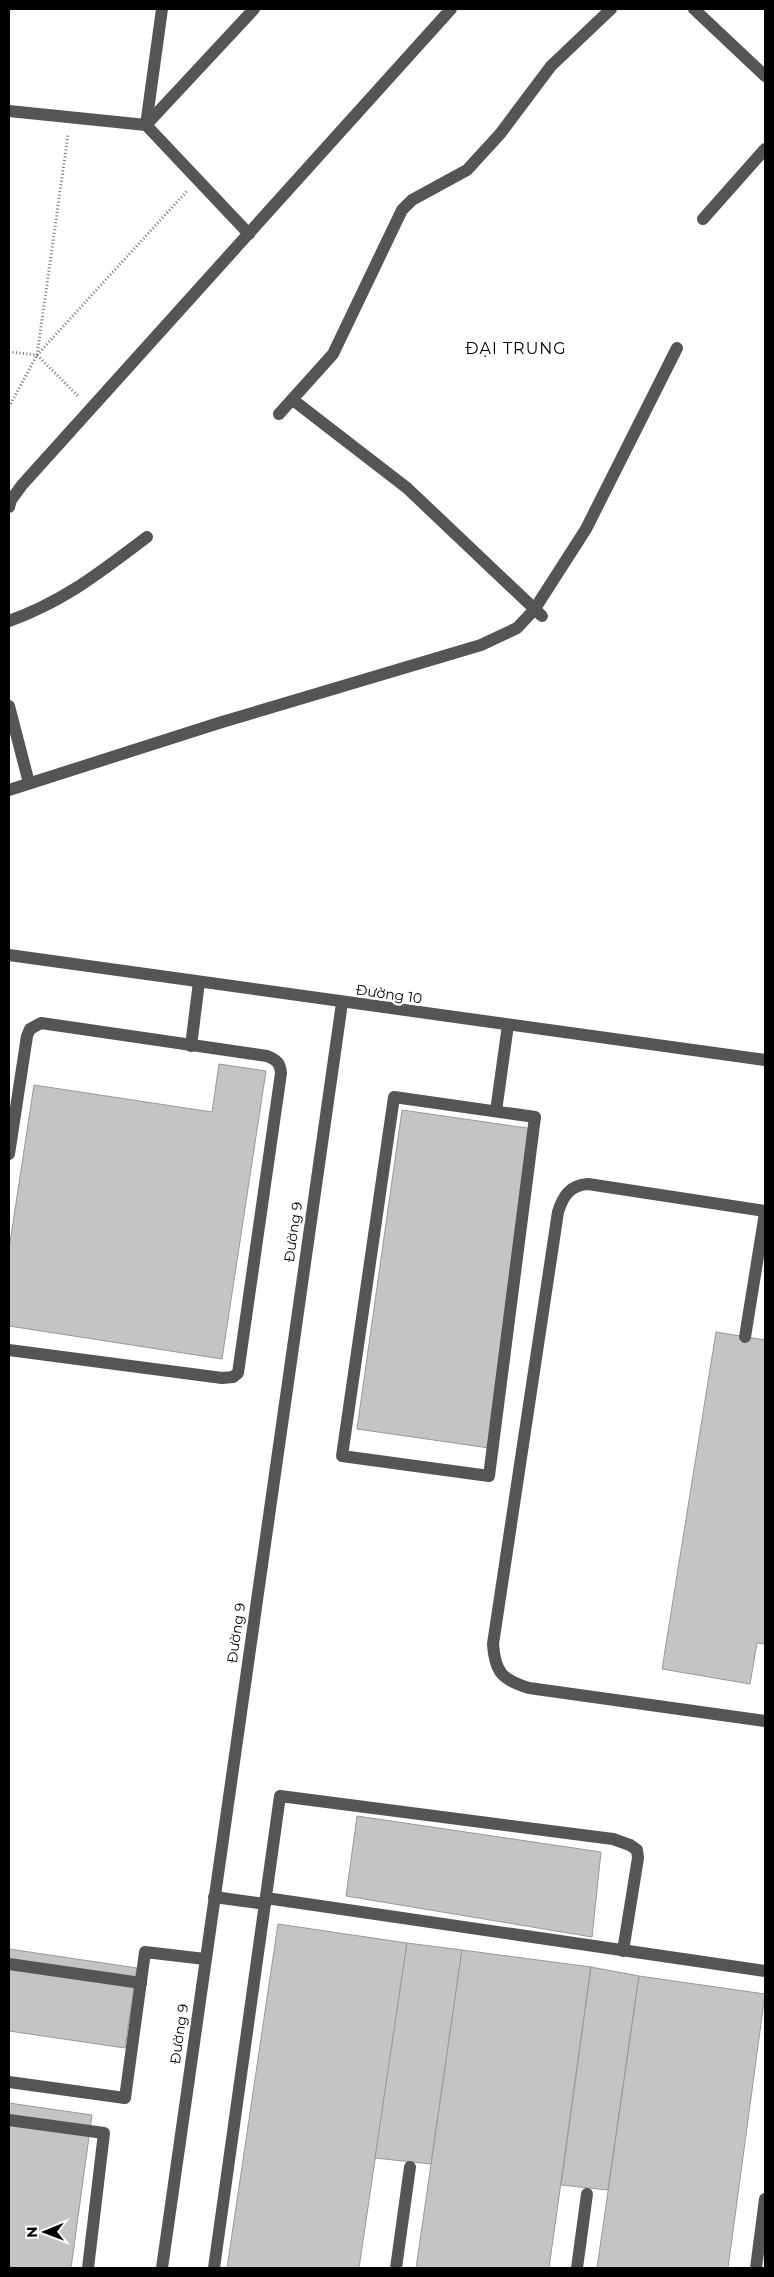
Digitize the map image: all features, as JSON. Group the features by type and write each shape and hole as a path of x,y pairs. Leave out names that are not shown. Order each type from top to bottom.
{"street":[{"path":"146,126 162,9"},
{"path":"146,126 254,9"},
{"path":"9,507 11,500 22,485 451,9"},
{"path":"279,414 333,354 402,210 412,200 467,170 500,134 551,66 611,9"},
{"path":"694,9 765,76"},
{"path":"9,112 146,126 249,234"},
{"path":"703,219 765,148"},
{"path":"9,790 222,722 481,645 517,628 538,613 586,529 676,348"},
{"path":"293,400 407,488 538,613"},
{"path":"9,621 46,606 78,588 146,537"},
{"path":"9,706 29,784"},
{"name":"Đường 10","path":"9,955 342,1003 765,1060"},
{"path":"191,1046 200,982"},
{"name":"Đường 9","path":"162,2268 342,1003"},
{"path":"9,1154 26,1036 35,1025 41,1024 267,1056 276,1059 281,1066 268,1172 238,1373 233,1377 222,1378 9,1350"},
{"path":"496,1111 508,1025"},
{"path":"394,1097 496,1111 536,1117 489,1476 342,1456 394,1097"},
{"path":"745,1337 765,1212 588,1184 569,1190 562,1199 558,1212 493,1644 498,1668 504,1679 529,1688 765,1721"},
{"path":"214,2268 280,1796 613,1839 630,1845 637,1850 638,1858 623,1951"},
{"path":"214,1897 265,1901 765,1971"},
{"path":"9,2082 125,2098 146,1952 205,1959"},
{"path":"9,1964 141,1983"},
{"path":"9,2120 104,2133 88,2268"},
{"path":"396,2268 410,2167"},
{"path":"577,2268 587,2194"},
{"path":"756,2268 765,2199"}],"path":[{"path":"37,356 68,135"},
{"path":"9,407 37,356 186,191"},
{"path":"9,352 37,356 78,396"}],"building":[{"path":"219,1064 266,1071 222,1359 9,1326 9,1249 34,1085 212,1112"},
{"path":"402,1110 534,1129 489,1448 357,1429"},
{"path":"716,1332 765,1340 765,1644 757,1643 750,1684 662,1669"},
{"path":"357,1816 601,1852 592,1937 346,1896"},
{"path":"278,1924 407,1943 359,2268 227,2268"},
{"path":"407,1943 462,1950 431,2164 375,2158"},
{"path":"9,1949 137,1968 125,2048 9,2031"},
{"path":"462,1950 591,1967 549,2268 416,2268"},
{"path":"591,1967 639,1976 608,2190 561,2185"},
{"path":"639,1976 765,1994 728,2268 597,2268"},
{"path":"9,2103 92,2115 71,2268 9,2268"}],"district":[{"name":"ĐẠI TRUNG","path":"516,348"}]}
